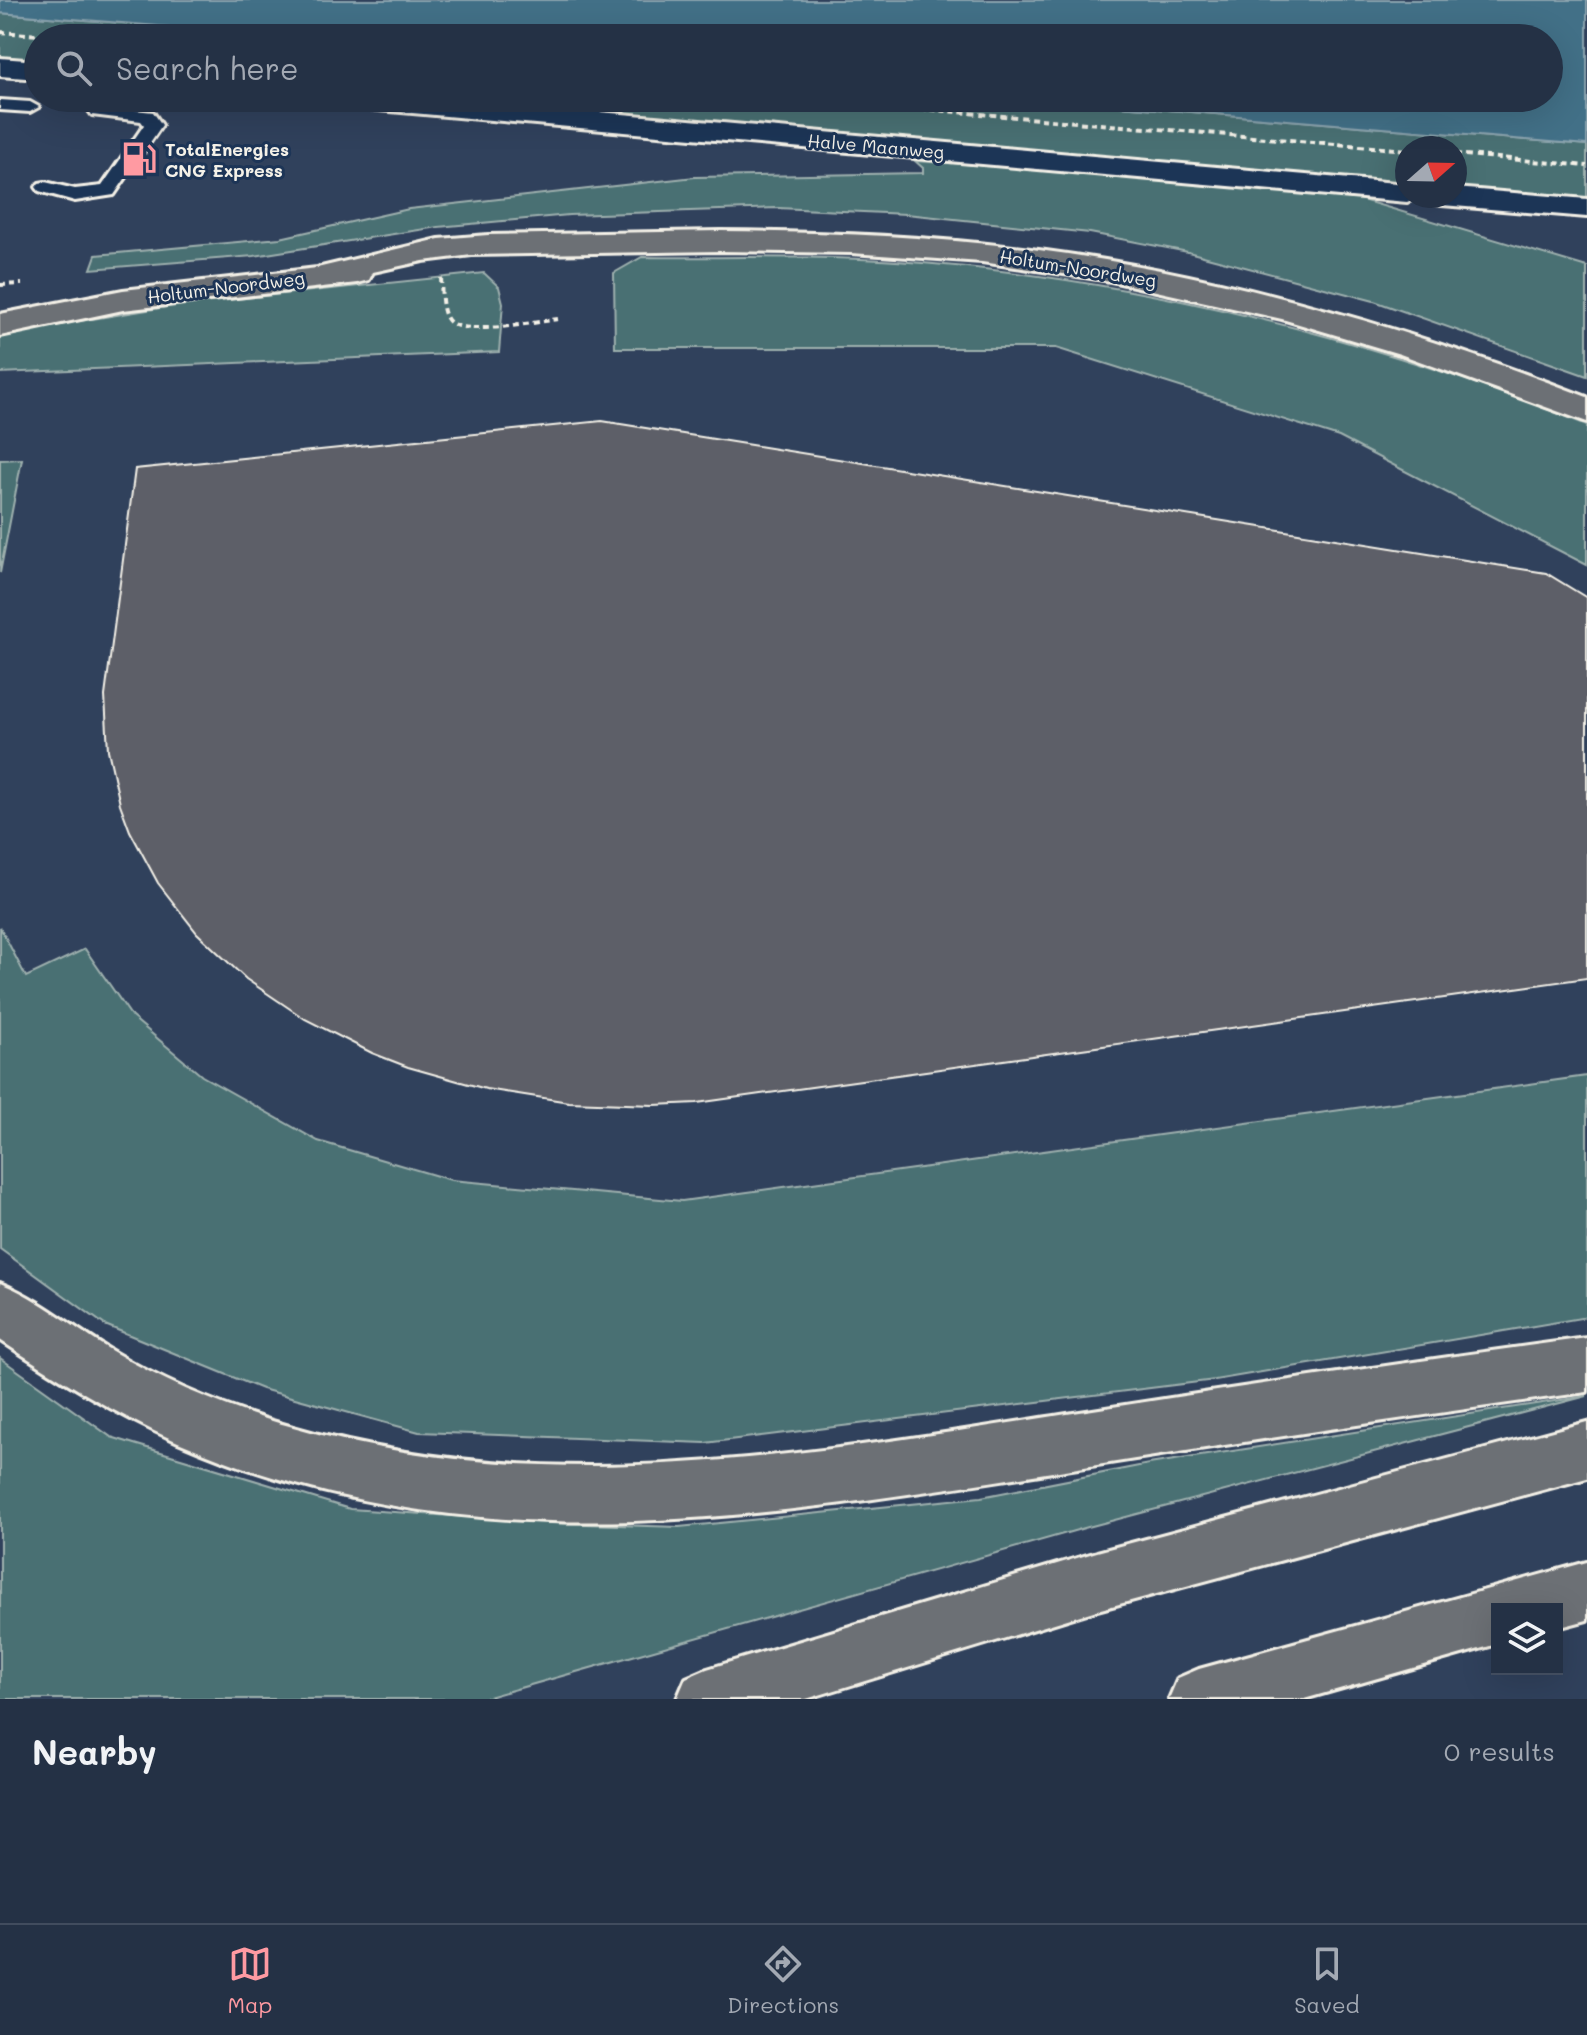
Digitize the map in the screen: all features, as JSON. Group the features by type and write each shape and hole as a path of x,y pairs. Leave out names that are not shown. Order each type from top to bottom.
{"main road":[{"name":"Holtum-Noordweg","path":"329,274 393,257 459,246 550,247 639,242 923,248 1084,267 1281,308 1455,361 1587,410"},
{"name":"Holtum-Noordweg","path":"0,325 123,300 329,274 440,266 550,247"},
{"name":"Holtum-Noordweg","path":"0,305 123,300"},
{"path":"0,1309 55,1350 123,1390 185,1419 272,1451 366,1475 437,1487 573,1497 732,1490 816,1481 1380,1393 1587,1365"},
{"path":"707,1699 1097,1581 1587,1450"},
{"path":"1540,1603 1587,1591"},
{"path":"1199,1699 1491,1616"}],"street":[{"path":"0,67 24,69"},
{"name":"Halve Maanweg","path":"502,112 1395,192"},
{"path":"1467,198 1587,208"}],"lane":[{"path":"0,105 24,107"},
{"path":"45,187 75,195 108,191 153,125 147,116 108,112"}],"path":[{"path":"0,32 24,34"},
{"path":"957,112 1395,149"},
{"path":"1467,155 1587,166"},
{"path":"440,266 446,316 454,324 474,326 558,319"}],"green space":[{"path":"0,13 135,24 24,24 24,67 0,65"},
{"path":"532,112 1191,112 1587,145 1587,209 1467,197 1467,136 1395,136 1395,192 1319,187 1587,267 1587,376 1374,301 1188,252 1090,233 906,214 778,208 569,215 438,227 254,256 91,269 96,255 280,238 409,209 695,177 923,173 923,168 915,161 1287,183"},
{"path":"642,257 864,259 984,269 1073,281 1248,316 1420,364 1587,425 1587,565 1339,437 1056,348 615,348 614,273"},
{"path":"484,273 499,287 503,303 499,352 0,373 0,334 178,305"},
{"path":"22,459 0,573 0,460"},
{"path":"0,927 26,977 85,949 132,1017 202,1076 318,1141 451,1180 682,1201 1587,1076 1587,1317 1215,1380 705,1443 419,1432 262,1389 105,1325 0,1249"},
{"path":"0,1358 111,1437 350,1509 554,1523 679,1527 981,1497 1149,1464 1587,1396 1088,1527 481,1699 0,1699"}],"water":[{"path":"0,0 1587,0 1587,145 1191,112 1563,112 1563,24 135,24 0,13"}],"building":[{"path":"602,421 1546,573 1587,598 1587,978 697,1103 654,1105 569,1102 486,1089 408,1067 372,1053 305,1019 246,979 197,933 158,883 130,831 120,804 108,750 105,696 135,469"}],"place":[{"name":"TotalEnergies CNG Express","path":"139,159"}]}
